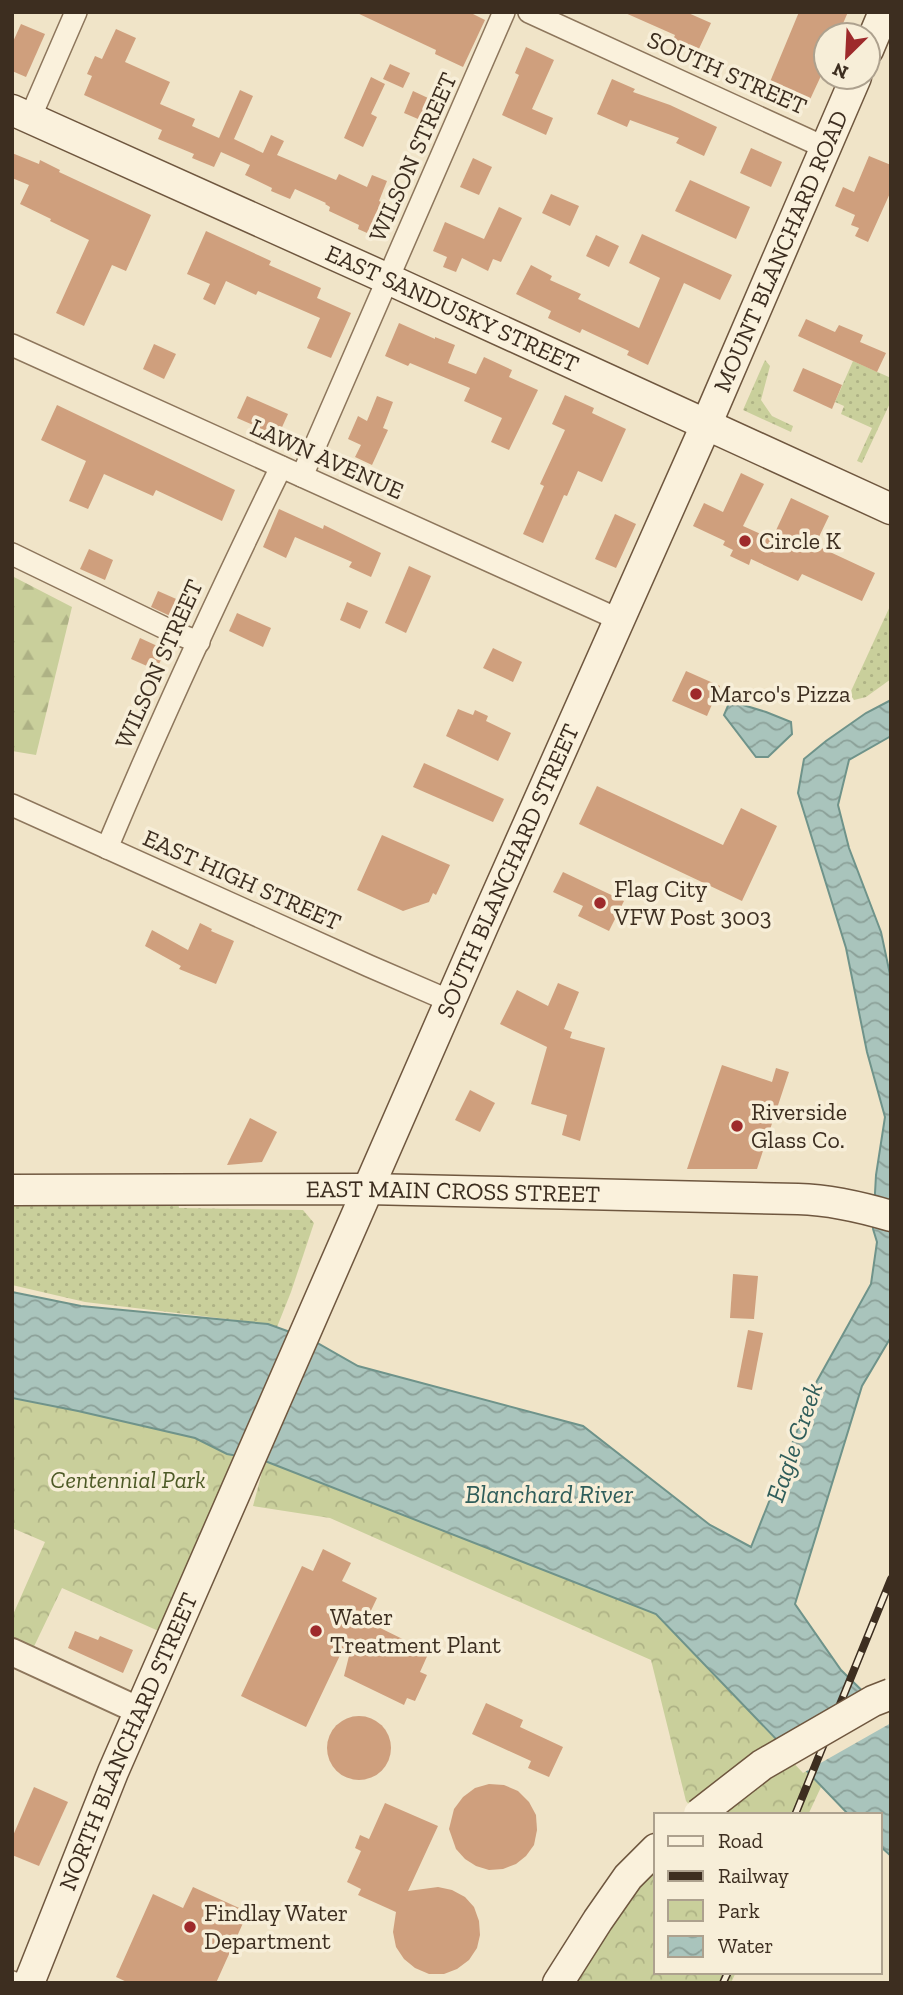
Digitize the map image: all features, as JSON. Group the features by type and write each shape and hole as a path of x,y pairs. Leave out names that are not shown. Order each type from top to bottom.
{"main road":[{"name":"MOUNT BLANCHARD ROAD","path":"706,425 850,91"},
{"name":"EAST SANDUSKY STREET","path":"21,114 891,509"},
{"name":"SOUTH BLANCHARD STREET","path":"312,1318 706,425"},
{"name":"EAST MAIN CROSS STREET","path":"12,1191 367,1189 812,1199 877,1212"},
{"name":"NORTH BLANCHARD STREET","path":"29,1983 113,1772 312,1318"},
{"path":"700,1813 762,1765 873,1701 891,1694"},
{"path":"558,1983 628,1877 654,1851"}],"street":[{"path":"21,114 76,12"},
{"name":"WILSON STREET","path":"302,476 504,12"},
{"name":"SOUTH STREET","path":"529,12 826,148"},
{"name":"LAWN AVENUE","path":"12,345 620,620"},
{"name":"WILSON STREET","path":"107,848 225,582 281,467"},
{"path":"12,554 175,634 199,642"},
{"name":"EAST HIGH STREET","path":"12,805 450,1001"},
{"path":"12,1652 140,1710"}],"green space":[{"path":"765,360 770,366 761,400 772,416 793,426 791,432 743,410"},
{"path":"853,361 891,378 891,401 862,463 857,461 872,428 841,414 844,406 835,402"},
{"path":"12,576 72,607 36,755 12,751"},
{"path":"891,604 891,679 866,697 846,702"},
{"path":"12,1200 178,1201 179,1208 303,1210 314,1223 277,1327 85,1302 12,1285"},
{"name":"Centennial Park","path":"12,1345 269,1416 172,1637 62,1588 28,1659 12,1652 12,1617 45,1542 12,1528"},
{"path":"265,1461 656,1614 821,1787 809,1813 696,1813 686,1801 651,1660 330,1518 253,1506"},
{"path":"654,1852 654,1974 735,1974 731,1983 558,1983"}],"water":[{"name":"Blanchard River","path":"891,700 891,736 849,760 838,805 849,848 881,932 891,979 891,1337 862,1386 795,1604 841,1670 891,1719 891,1856 882,1848 882,1813 847,1813 656,1614 265,1461 227,1454 195,1438 12,1398 12,1292 81,1306 268,1324 312,1340 358,1366 583,1426 710,1525 751,1547 817,1381 871,1284 877,1242 873,1229 876,1175 885,1117 867,1052 846,948 798,793 804,759 866,713"},
{"path":"730,701 791,722 792,734 768,757 756,757 724,715"}],"pier":[{"path":"866,1690 891,1714 891,1723 803,1773 774,1742 846,1699"}],"building":[{"path":"355,12 469,12 485,20 463,67 435,54 436,50"},
{"path":"623,12 686,12 711,23 697,53 672,42 675,35"},
{"path":"799,12 848,12 844,21 812,21 814,91 807,106 767,89"},
{"path":"21,24 45,34 26,77 12,71 12,44"},
{"path":"116,29 136,38 125,62 170,82 160,104 195,119 192,126 219,138 240,90 253,96 234,139 263,153 271,135 284,141 277,155 336,180 339,174 367,187 372,175 387,181 379,201 396,209 383,240 358,229 359,225 329,211 330,207 326,203 295,189 290,199 271,191 272,188 245,175 250,165 221,152 214,167 192,158 194,154 158,139 162,130 84,95 92,76 87,74 95,56 102,59"},
{"path":"526,47 554,60 532,109 553,118 546,135 502,115 519,75 515,73"},
{"path":"390,64 410,73 403,88 383,79"},
{"path":"371,77 385,84 371,114 377,117 363,147 344,138"},
{"path":"612,79 635,89 633,92 670,105 717,127 704,156 676,143 679,138 630,120 627,127 597,114"},
{"path":"413,91 441,104 432,125 404,113"},
{"path":"751,148 782,162 771,187 740,173"},
{"path":"12,153 39,164 40,160 60,170 59,172 151,215 126,271 112,265 84,326 56,313 89,240 20,204 29,185 12,178"},
{"path":"869,156 891,165 891,191 868,242 855,236 859,228 851,225 855,215 835,206 843,187 854,192"},
{"path":"473,158 492,167 479,195 460,187"},
{"path":"690,180 750,207 736,239 675,211"},
{"path":"551,194 579,206 570,226 542,213"},
{"path":"499,207 522,218 501,262 493,259 488,271 462,258 456,272 443,267 447,257 433,251 445,222 484,239"},
{"path":"206,231 271,261 269,265 321,288 317,298 351,313 331,358 307,348 320,318 258,291 256,295 226,281 215,305 203,299 210,284 187,274"},
{"path":"642,234 732,275 720,300 684,283 648,365 627,355 629,351 582,329 580,333 548,318 551,311 516,294 531,265 552,276 550,280 581,294 578,299 639,328 660,278 629,263"},
{"path":"596,235 619,246 609,267 586,256"},
{"path":"806,319 835,332 839,325 863,335 860,342 886,353 877,372 798,336"},
{"path":"399,323 455,345 448,363 476,374 484,357 512,370 509,377 538,390 509,450 491,442 502,418 464,401 470,388 410,363 408,366 385,356"},
{"path":"154,344 176,354 164,379 143,369"},
{"path":"803,368 842,385 832,409 793,391"},
{"path":"565,395 594,408 592,413 626,429 602,482 578,471 543,543 523,534 544,486 540,484 565,430 552,424"},
{"path":"247,396 288,414 278,436 237,418"},
{"path":"377,396 393,402 383,428 388,430 372,465 355,457 361,445 348,439 358,416 367,421"},
{"path":"57,405 235,490 222,521 156,490 153,496 104,474 88,509 69,501 86,461 41,440"},
{"path":"741,473 764,484 743,526 772,539 791,498 829,516 815,545 875,573 862,601 802,574 798,581 751,559 749,565 730,556 733,550 723,545 725,541 693,526 704,503 723,512"},
{"path":"279,509 323,529 324,525 381,553 371,577 349,567 352,562 295,537 286,558 263,547"},
{"path":"615,514 636,524 616,568 595,559"},
{"path":"89,549 113,560 105,580 80,569"},
{"path":"409,566 431,576 406,633 385,623"},
{"path":"158,591 190,605 183,622 151,607"},
{"path":"347,602 368,611 360,629 340,620"},
{"path":"237,613 271,628 263,647 229,631"},
{"path":"140,638 166,650 156,670 131,659"},
{"path":"493,648 522,662 513,682 483,668"},
{"name":"Marco's Pizza","path":"686,671 720,686 707,716 672,701"},
{"path":"458,709 473,715 475,710 488,716 486,721 511,733 498,761 446,736"},
{"path":"424,763 504,799 493,822 413,787"},
{"path":"597,786 723,845 741,808 777,826 742,901 579,824"},
{"path":"382,835 450,865 436,895 433,893 429,902 403,911 357,890"},
{"name":"Flag City VFW Post 3003","path":"563,872 624,901 609,931 578,916 583,906 553,892"},
{"path":"200,923 234,941 216,984 179,969 181,966 145,946 152,930 188,950"},
{"path":"558,983 579,992 564,1029 572,1032 570,1038 605,1048 580,1141 562,1135 567,1115 531,1104 547,1047 500,1024 517,990 548,1006"},
{"name":"Riverside Glass Co.","path":"722,1065 772,1082 776,1068 789,1072 757,1169 687,1169"},
{"path":"470,1090 495,1103 480,1132 455,1120"},
{"path":"250,1118 277,1132 262,1162 227,1165"},
{"path":"733,1274 758,1276 754,1319 730,1318"},
{"path":"748,1330 763,1333 752,1390 737,1387"},
{"name":"Water Treatment Plant","path":"323,1549 351,1563 342,1581 377,1598 366,1621 429,1652 420,1672 427,1675 415,1701 407,1698 404,1705 344,1676 350,1652 343,1649 306,1727 241,1696 302,1566 313,1571"},
{"path":"75,1631 98,1640 100,1636 133,1650 123,1673 68,1648"},
{"path":"486,1703 523,1720 520,1727 563,1747 549,1777 528,1768 531,1761 472,1734"},
{"path":"359,1716 382,1725 391,1748 382,1771 359,1780 336,1771 327,1748 336,1725"},
{"path":"489,1784 504,1785 518,1791 529,1802 536,1815 534,1845 516,1864 503,1869 489,1870 465,1859 456,1849 449,1829 454,1809 463,1797 475,1788"},
{"path":"34,1787 68,1802 39,1866 12,1855 12,1838"},
{"path":"385,1803 438,1826 408,1891 438,1887 452,1890 465,1897 474,1907 479,1921 477,1948 469,1960 457,1969 444,1974 429,1974 415,1968 404,1959 396,1947 393,1932 396,1912 358,1895 361,1889 347,1882 361,1851 355,1848 360,1835 369,1839"},
{"name":"Findlay Water Department","path":"193,1887 248,1912 216,1983 129,1983 116,1977 153,1894 183,1908"}],"railway":[{"path":"796,1813 891,1579"},
{"path":"723,1983 727,1974"}],"place":[{"name":"Circle K","path":"745,541"},
{"name":"Marco's Pizza","path":"696,694"},
{"name":"Flag City VFW Post 3003","path":"600,903"},
{"name":"Riverside Glass Co.","path":"737,1126"},
{"name":"Water Treatment Plant","path":"316,1631"},
{"name":"Findlay Water Department","path":"190,1927"}],"water label":[{"name":"Eagle Creek","path":"794,1442"}]}
